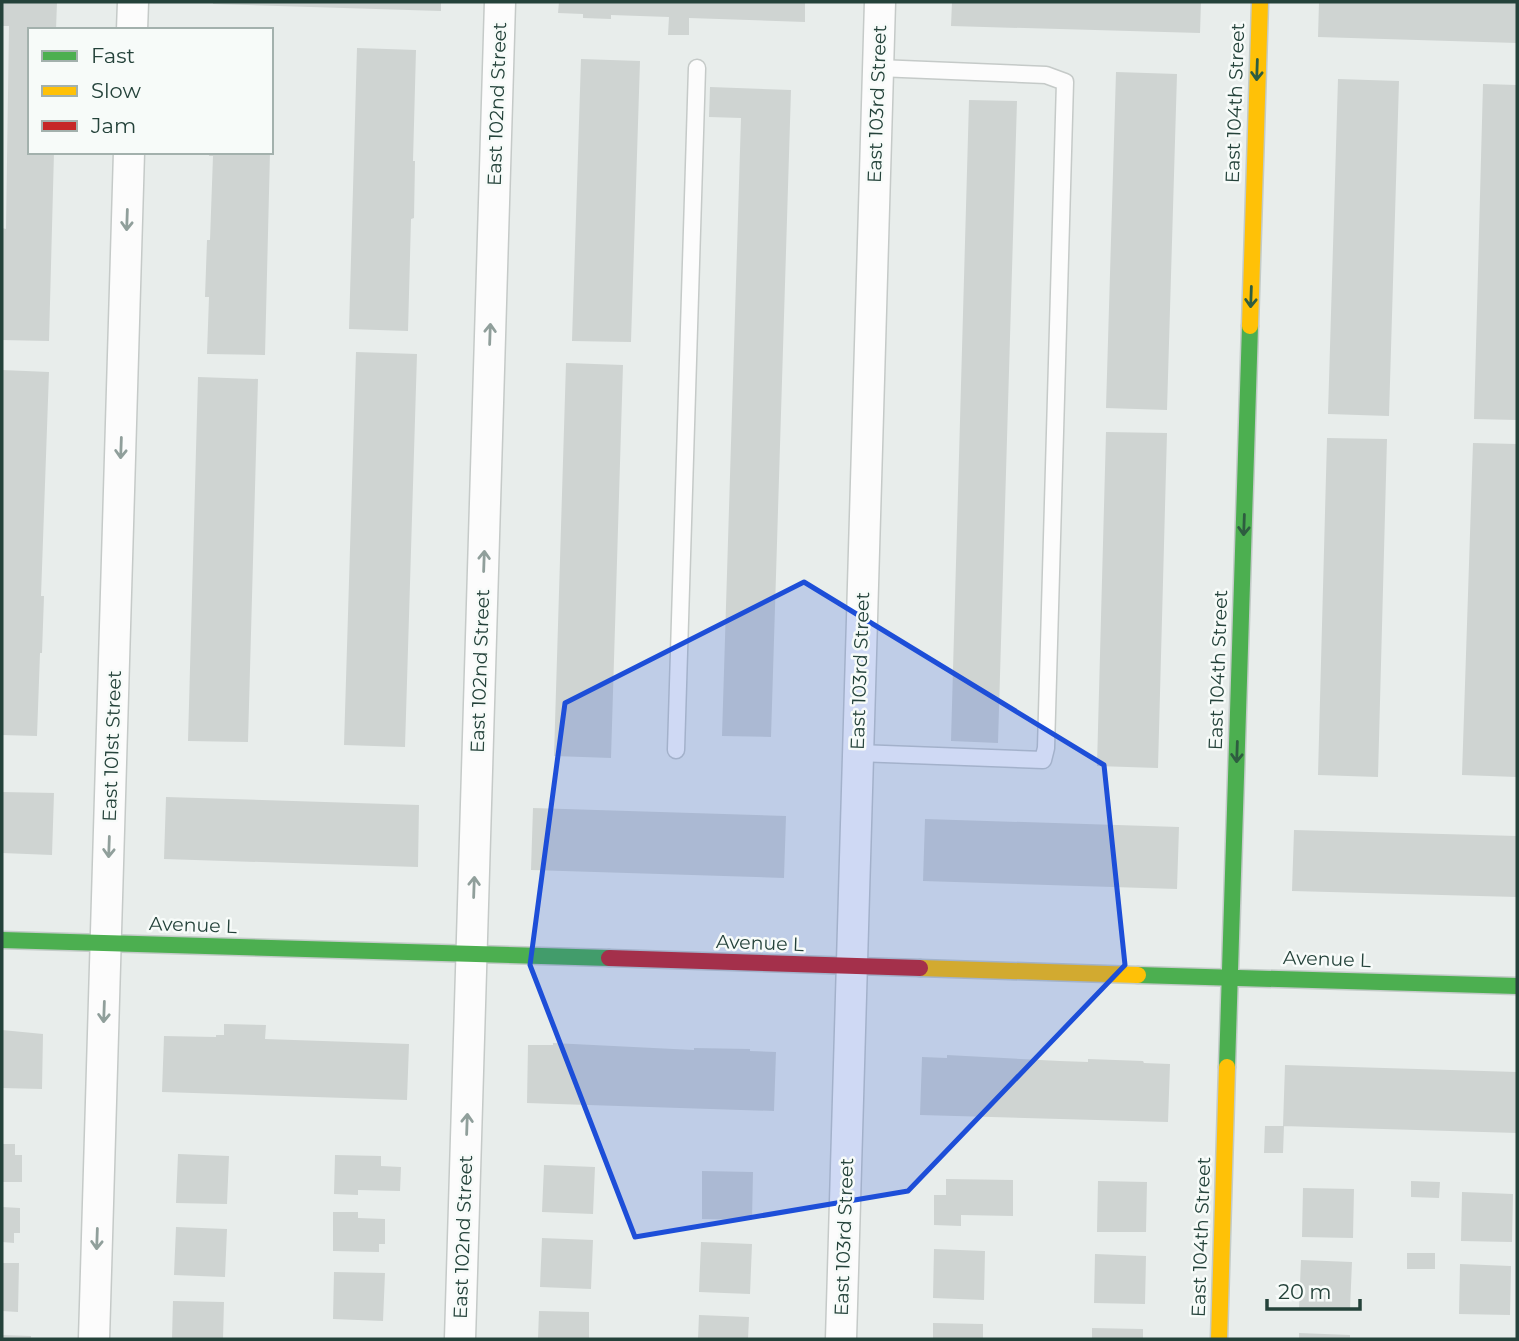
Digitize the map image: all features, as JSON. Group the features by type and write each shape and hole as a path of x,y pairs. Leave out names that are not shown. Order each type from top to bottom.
{"street":[{"path":"132,28 133,2"},
{"name":"East 102nd Street","path":"460,1339 500,2"},
{"name":"East 103rd Street","path":"841,1339 880,2"},
{"name":"East 104th Street","path":"1219,1339 1259,2"},
{"name":"East 101st Street","path":"94,1339 129,154"},
{"name":"Avenue L","path":"2,940 1517,986"}],"lane":[{"path":"676,750 697,68"},
{"path":"858,753 1043,760 1047,720 1065,82 1046,75 878,68"}],"highlighted area":[{"path":"804,582 1104,765 1125,965 908,1191 635,1237 530,965 565,703"}],"building":[{"path":"2,2 57,2 56,28 28,28 28,154 54,154 49,341 2,340 2,228 6,229 9,26 2,26"},
{"path":"441,2 441,11 213,4"},
{"path":"559,2 805,2 805,22 689,18 689,35 668,35 669,17 611,15 611,19 583,18 583,14 558,13"},
{"path":"952,2 1201,2 1200,33 951,26"},
{"path":"1319,2 1517,2 1517,43 1318,37"},
{"path":"357,48 416,50 414,218 411,219 408,331 349,329"},
{"path":"581,59 640,61 631,342 572,341"},
{"path":"1116,72 1177,74 1167,410 1106,408"},
{"path":"1338,79 1399,81 1389,416 1328,414"},
{"path":"1483,84 1517,85 1517,420 1474,419"},
{"path":"710,87 791,90 771,737 722,736 741,118 709,117"},
{"path":"969,100 1017,101 998,743 951,741"},
{"path":"270,154 265,355 207,354 209,297 205,297 213,156 209,156"},
{"path":"356,352 417,354 405,747 344,745"},
{"path":"566,363 623,365 611,758 554,756"},
{"path":"2,370 49,372 41,596 44,596 37,736 2,735"},
{"path":"198,377 258,379 248,742 188,741"},
{"path":"1106,432 1167,433 1158,768 1097,766"},
{"path":"1327,438 1387,439 1378,777 1318,775"},
{"path":"1473,443 1517,444 1517,777 1462,775"},
{"path":"2,792 54,793 52,855 2,853"},
{"path":"166,797 419,805 418,867 164,859"},
{"path":"533,808 786,816 784,878 531,870"},
{"path":"925,819 1179,827 1177,889 923,881"},
{"path":"1294,830 1517,836 1517,897 1292,891"},
{"path":"224,1024 266,1025 265,1039 409,1044 407,1100 162,1092 164,1036 216,1037 224,1035"},
{"path":"2,1030 43,1034 42,1089 2,1088"},
{"path":"553,1043 776,1052 774,1111 527,1103 528,1045"},
{"path":"947,1055 1170,1064 1168,1122 920,1115 922,1057 947,1058"},
{"path":"1285,1065 1517,1072 1517,1133 1283,1126"},
{"path":"1265,1126 1284,1126 1283,1153 1264,1153"},
{"path":"2,1144 15,1144 15,1155 22,1155 22,1182 2,1182"},
{"path":"178,1154 229,1156 227,1204 176,1203"},
{"path":"335,1155 381,1156 381,1166 401,1167 400,1191 358,1190 358,1195 334,1194"},
{"path":"544,1165 595,1167 593,1214 542,1212"},
{"path":"702,1171 753,1172 752,1220 702,1219"},
{"path":"946,1179 1013,1180 1013,1216 961,1215 961,1226 934,1225 934,1195 946,1195"},
{"path":"1098,1181 1147,1182 1146,1232 1097,1232"},
{"path":"1411,1181 1440,1182 1439,1198 1411,1197"},
{"path":"1303,1188 1354,1189 1353,1238 1302,1237"},
{"path":"1462,1192 1513,1194 1512,1242 1461,1241"},
{"path":"2,1207 20,1208 20,1233 14,1233 14,1243 2,1242"},
{"path":"333,1212 358,1212 358,1218 385,1219 385,1244 379,1244 379,1252 333,1251"},
{"path":"176,1227 227,1229 225,1277 174,1275"},
{"path":"542,1238 593,1240 591,1289 540,1287"},
{"path":"701,1242 752,1244 750,1294 699,1292"},
{"path":"934,1249 985,1251 984,1300 933,1298"},
{"path":"1407,1253 1435,1253 1435,1269 1407,1269"},
{"path":"1095,1254 1146,1256 1145,1304 1094,1303"},
{"path":"1301,1260 1352,1262 1350,1310 1299,1309"},
{"path":"2,1263 19,1263 18,1312 2,1311"},
{"path":"1460,1264 1511,1266 1510,1315 1459,1314"},
{"path":"334,1272 385,1273 383,1321 333,1319"},
{"path":"173,1301 224,1302 223,1339 172,1339"},
{"path":"539,1311 589,1312 589,1339 538,1339"},
{"path":"699,1315 749,1317 748,1339 698,1339"},
{"path":"933,1323 983,1324 983,1339 933,1339"},
{"path":"1092,1328 1143,1329 1143,1339 1092,1339"},
{"path":"1299,1333 1350,1335 1350,1339 1299,1339"},
{"path":"2,1335 31,1336 31,1339 2,1339"}],"traffic: fast":[{"path":"1227,1067 1250,326"},
{"path":"2,940 609,958"},
{"path":"1138,975 1517,986"}],"traffic: slow":[{"path":"1250,326 1260,2"},
{"path":"920,968 1138,975"},
{"path":"1219,1339 1227,1067"}],"traffic: jam":[{"path":"609,958 920,968"}]}
